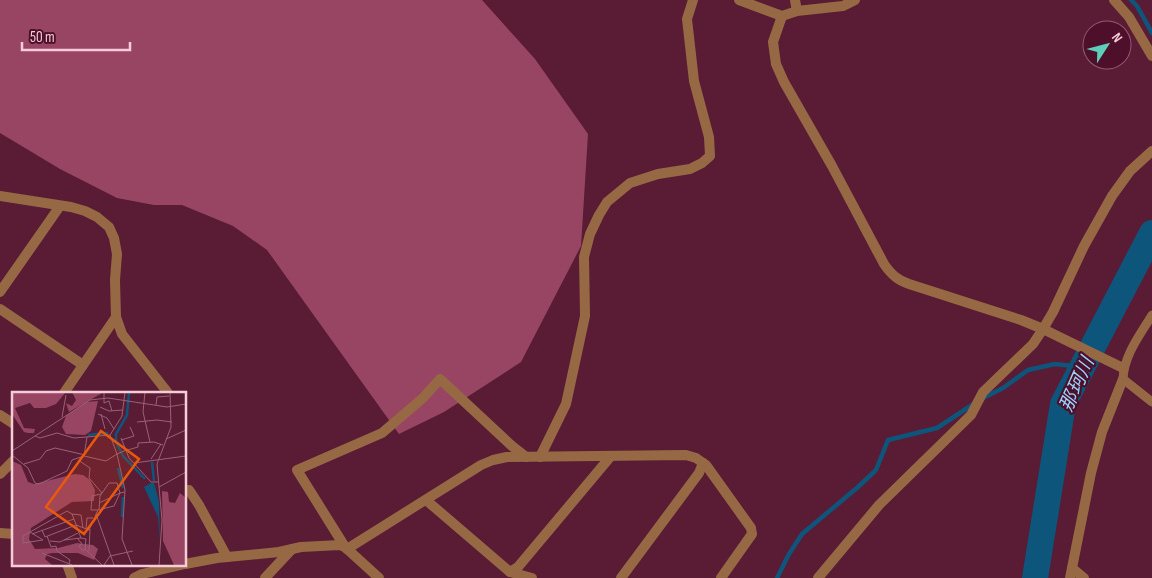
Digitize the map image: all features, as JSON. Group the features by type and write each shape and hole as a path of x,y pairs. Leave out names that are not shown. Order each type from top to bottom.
{"street":[{"path":"540,457 566,404 585,316 584,257 590,234 599,215 607,202 630,183 658,174 690,169 702,163 710,156 709,137 694,81 686,18 693,0"},
{"path":"739,0 782,16 797,11 843,6 855,0"},
{"path":"794,0 797,11"},
{"path":"1114,0 1129,17 1152,56"},
{"path":"782,16 773,42 776,64 784,82 891,274 904,282 1022,320 1120,367"},
{"path":"818,578 879,505 971,415 983,392 1046,331 1084,246 1112,196 1130,171 1152,151"},
{"path":"0,196 85,211 98,217 109,227 118,254 115,280 116,317 122,334 167,392"},
{"path":"0,292 60,206"},
{"path":"0,309 83,365"},
{"path":"65,392 116,317"},
{"path":"379,578 346,548 297,470 382,433 422,398 440,379 526,457"},
{"path":"1084,578 1071,573 1091,473 1102,432 1123,379"},
{"path":"0,415 12,423"},
{"path":"186,564 227,557 332,545 346,548 426,500 481,464 493,460 507,457 686,455 696,458 703,463 751,528 752,534 721,578"},
{"path":"510,572 518,567 612,456"},
{"path":"0,474 12,462"},
{"path":"621,578 699,473 703,463"},
{"path":"186,490 189,490 199,505 227,557"},
{"path":"426,500 510,572 532,578"},
{"path":"265,578 292,549"},
{"path":"134,578 142,574 176,566"}],"lane":[{"path":"1152,315 1120,367 1123,379 1152,402"}],"shaded area":[{"path":"0,0 482,0 535,59 588,134 581,246 521,362 444,412 399,434 267,250 233,226 182,205 154,205 117,198 60,169 0,133"}],"waterway":[{"path":"1131,0 1137,6 1152,33"},
{"name":"那珂川","path":"1035,578 1063,404 1152,233"},
{"path":"981,399 1003,388 1028,370 1055,364 1082,367"},
{"path":"777,578 802,534 876,470 888,440 937,428 975,403"}]}
